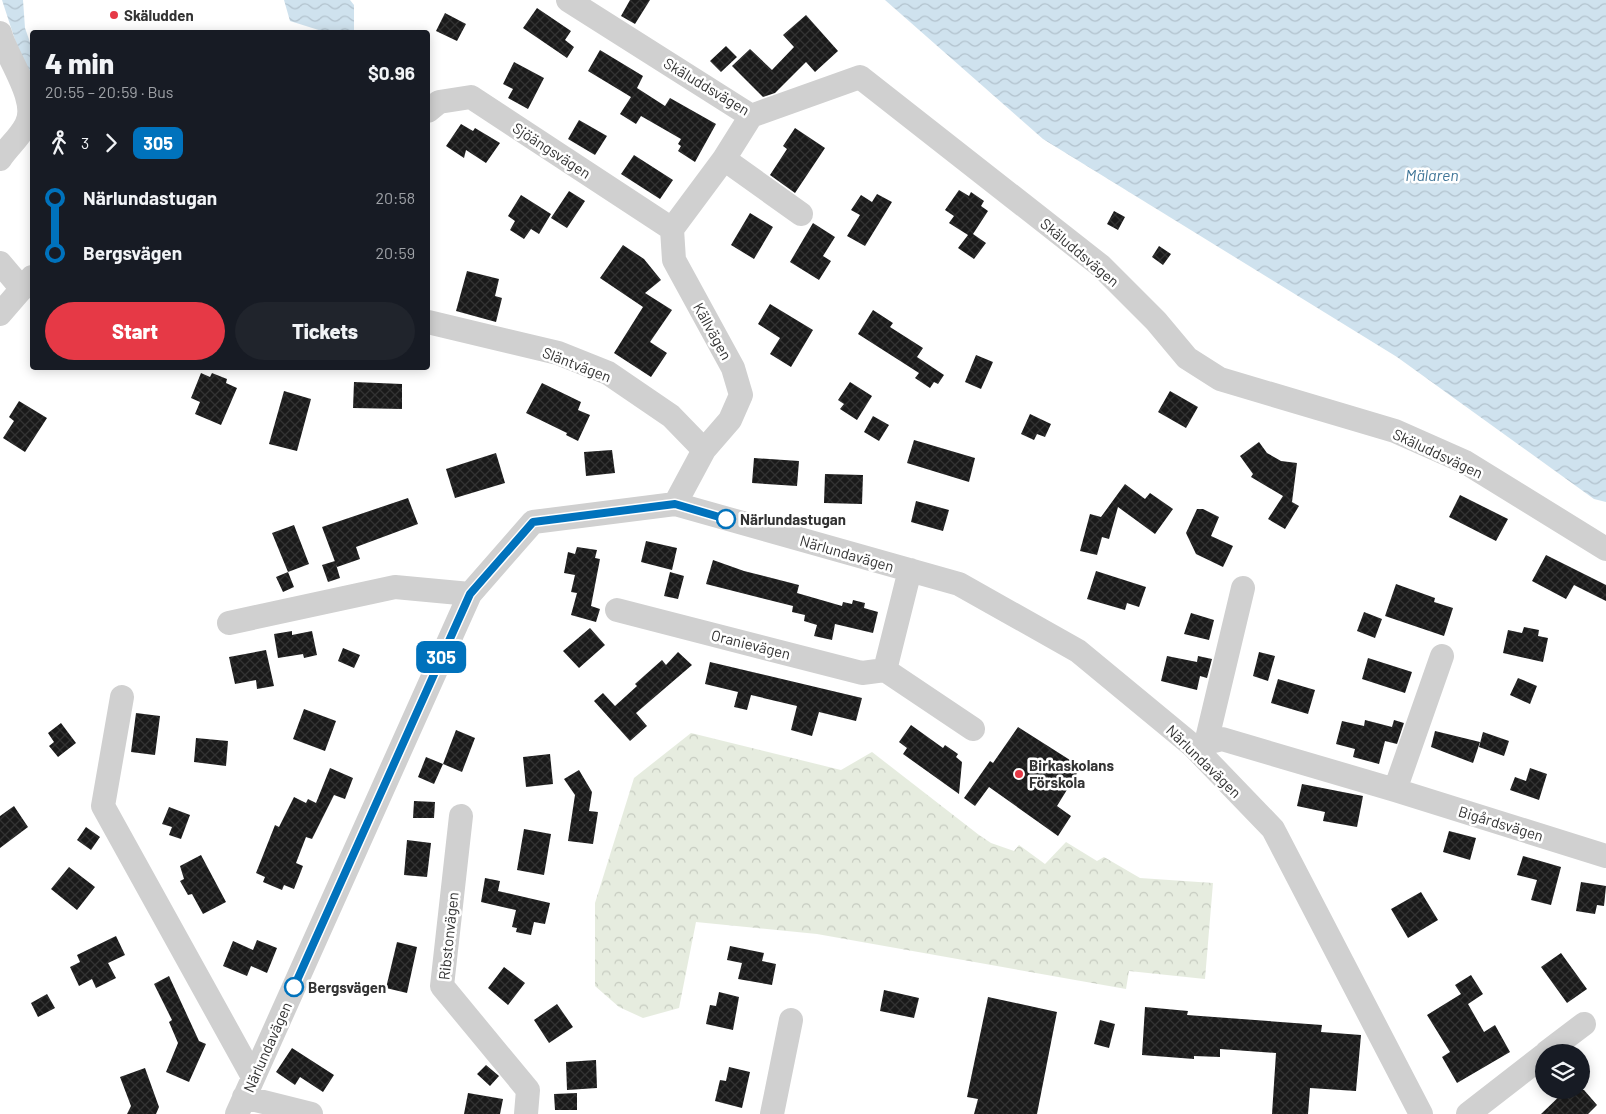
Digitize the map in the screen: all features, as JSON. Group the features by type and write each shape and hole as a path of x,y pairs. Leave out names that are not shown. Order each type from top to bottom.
{"street":[{"name":"Skäluddsvägen","path":"568,0 751,116 860,77 1101,266 1156,322 1187,358 1220,379 1395,431 1465,462 1606,549"},
{"path":"0,33 25,90 29,108 28,124 0,159"},
{"name":"Sjöängsvägen","path":"430,109 439,102 471,97 672,229"},
{"path":"672,229 724,159 751,116"},
{"path":"724,159 802,214"},
{"name":"Källvägen","path":"672,229 674,260 733,368 741,395 730,420 704,450 675,504"},
{"path":"0,263 27,283 0,314"},
{"name":"Släntvägen","path":"430,322 558,353 608,373 671,416 704,450"},
{"name":"Närlundavägen","path":"245,1096 470,594 533,522 675,504 959,584 1078,651 1199,744 1273,829 1420,1114"},
{"path":"910,570 885,670 973,729"},
{"path":"229,623 395,587 470,594"},
{"path":"1199,744 1242,588"},
{"name":"Oranievägen","path":"617,610 862,673 885,670"},
{"path":"1395,790 1442,656"},
{"path":"122,697 103,806 245,1096 311,1114"},
{"name":"Bigårdsvägen","path":"1199,744 1222,739 1395,790 1606,856"},
{"name":"Ribstonvägen","path":"460,816 442,986 528,1090 526,1114"},
{"path":"772,1114 792,1020"},
{"path":"1558,1044 1584,1024"},
{"path":"1468,1114 1535,1062"}],"green space":[{"path":"691,733 841,770 872,752 991,843 1014,851 1019,845 1045,864 1066,842 1097,861 1104,857 1140,878 1213,883 1205,979 1129,971 1126,989 817,934 696,922 679,1008 643,1018 619,1007 595,986 595,903 634,778"}],"water":[{"path":"2,0 23,0 25,28 30,42 30,86"},
{"path":"284,0 350,0 354,5 354,30 319,30 290,21"},
{"name":"Mälaren","path":"885,0 1606,0 1606,502 1594,499 1397,357 1043,139"}],"building":[{"path":"630,0 650,0 635,24 621,16"},
{"path":"537,8 571,31 565,40 574,47 567,58 523,28"},
{"path":"445,13 466,24 457,41 436,31"},
{"path":"806,15 838,51 815,72 806,62 775,93 763,97 732,66 750,49 772,70 794,47 783,35"},
{"path":"726,46 737,57 721,72 710,61"},
{"path":"600,50 643,76 637,88 665,106 670,98 716,124 695,162 678,151 681,146 678,144 681,139 641,116 636,124 620,114 631,97 588,71"},
{"path":"514,62 544,78 528,109 508,98 513,89 503,84"},
{"path":"579,120 607,136 595,155 568,139"},
{"path":"461,124 473,131 475,128 500,143 486,163 466,150 464,158 446,146"},
{"path":"795,128 825,148 795,193 770,175 787,149 783,146"},
{"path":"634,155 673,180 660,199 621,174"},
{"path":"959,190 969,196 971,192 984,201 981,206 988,211 973,234 986,243 974,259 958,248 968,235 949,223 954,216 945,210"},
{"path":"569,191 585,201 567,228 551,218"},
{"path":"877,194 892,202 865,246 847,236 860,215 851,210 861,195 872,202"},
{"path":"521,195 551,214 539,234 531,229 524,239 510,230 515,221 508,216"},
{"path":"1114,211 1125,217 1118,230 1107,224"},
{"path":"750,213 773,227 754,259 731,245"},
{"path":"813,223 835,237 823,256 831,261 819,280 790,262"},
{"path":"623,245 644,259 661,280 645,293 672,310 650,342 667,353 651,377 614,353 643,307 600,278"},
{"path":"1159,246 1171,254 1163,265 1152,257"},
{"path":"467,271 499,279 495,296 502,298 496,322 456,311"},
{"path":"770,304 813,330 791,367 770,354 780,338 758,324"},
{"path":"873,310 893,323 890,327 923,348 917,357 944,375 938,384 934,382 930,388 915,378 919,373 858,334"},
{"path":"976,355 993,362 981,389 965,382"},
{"path":"201,373 210,377 212,373 227,379 226,383 237,388 221,425 195,414 200,402 191,398"},
{"path":"354,382 402,384 402,409 353,408"},
{"path":"850,382 872,396 857,420 840,409 844,404 838,400"},
{"path":"542,383 581,402 578,410 590,415 578,441 566,435 567,433 526,413"},
{"path":"284,391 311,399 297,451 269,444"},
{"path":"1170,391 1198,407 1186,428 1158,412"},
{"path":"19,401 47,418 25,452 3,438 14,421 9,417"},
{"path":"1030,414 1051,424 1045,437 1037,434 1034,440 1021,434"},
{"path":"873,416 889,425 879,441 864,432"},
{"path":"914,440 975,458 969,482 907,463"},
{"path":"1259,442 1267,453 1281,461 1297,463 1292,502 1299,506 1285,529 1268,519 1283,496 1251,477 1253,474 1240,456"},
{"path":"612,450 615,473 586,476 584,452"},
{"path":"496,453 505,483 455,498 446,469"},
{"path":"754,458 799,461 797,486 752,483"},
{"path":"825,474 863,475 862,504 824,503"},
{"path":"1125,484 1145,499 1150,493 1173,509 1155,534 1118,507 1109,539 1102,537 1097,555 1080,551 1090,514 1101,517"},
{"path":"1460,495 1508,519 1496,541 1449,517"},
{"path":"408,498 418,524 356,547 360,559 337,567 322,527"},
{"path":"916,501 949,510 943,531 911,522"},
{"path":"1197,509 1203,509 1219,517 1211,536 1233,546 1223,567 1196,554 1186,533"},
{"path":"294,525 309,564 288,572 272,533"},
{"path":"646,541 677,548 672,570 641,562"},
{"path":"577,547 597,550 595,558 600,559 591,606 600,609 596,622 571,615 577,593 571,592 575,575 564,573 568,552 575,554"},
{"path":"1546,555 1606,585 1606,601 1574,585 1566,599 1532,581"},
{"path":"713,560 744,571 799,585 797,593 842,606 843,602 852,604 853,600 865,603 864,608 878,612 873,633 835,624 832,640 814,636 817,625 804,621 805,615 792,612 793,606 706,584"},
{"path":"335,561 340,578 328,582 322,565"},
{"path":"1096,571 1146,587 1139,607 1127,603 1125,610 1087,599"},
{"path":"288,572 294,587 283,592 276,577"},
{"path":"670,572 684,576 678,599 664,596"},
{"path":"1396,584 1435,598 1434,602 1453,608 1444,636 1385,616"},
{"path":"1364,612 1382,619 1375,638 1357,631"},
{"path":"1191,613 1214,620 1209,640 1184,634"},
{"path":"1524,627 1539,630 1538,636 1548,638 1543,662 1503,653 1508,630 1522,633"},
{"path":"590,628 605,645 579,668 563,651"},
{"path":"292,631 292,635 312,631 317,655 304,658 303,654 278,658 274,634"},
{"path":"343,648 360,655 354,668 338,661"},
{"path":"266,650 274,686 257,689 256,680 235,684 229,657"},
{"path":"678,652 692,665 636,713 647,726 630,741 594,701 603,693 615,706 637,686 635,684 662,660 666,665"},
{"path":"1259,652 1275,656 1268,681 1253,676"},
{"path":"1167,656 1197,662 1198,656 1212,659 1207,678 1200,676 1197,690 1161,681"},
{"path":"1368,658 1412,672 1405,693 1362,679"},
{"path":"710,662 862,698 856,721 819,712 812,736 791,730 797,706 751,695 747,710 734,707 738,692 705,684"},
{"path":"1518,678 1537,686 1530,704 1510,695"},
{"path":"1278,679 1315,690 1308,714 1271,703"},
{"path":"304,709 336,721 325,751 293,739"},
{"path":"136,713 160,716 155,755 131,752"},
{"path":"1365,720 1392,727 1394,720 1404,723 1397,744 1385,741 1379,764 1353,757 1355,749 1336,744 1342,721 1364,726"},
{"path":"61,723 76,743 58,757 49,746 54,742 48,733"},
{"path":"911,725 943,748 945,745 958,754 956,757 962,762 959,794 903,754 907,748 899,742"},
{"path":"1018,727 1081,767 1057,806 1071,816 1058,836 989,787 975,806 964,798 990,761 993,763"},
{"path":"456,730 475,738 462,772 443,764"},
{"path":"1435,731 1480,742 1473,763 1431,747"},
{"path":"1483,732 1509,741 1504,756 1479,747"},
{"path":"196,738 228,741 226,766 194,762"},
{"path":"550,754 553,784 526,787 523,757"},
{"path":"426,757 443,764 434,784 418,777"},
{"path":"330,768 353,778 345,799 334,795 312,839 306,837 296,863 303,866 294,889 284,885 282,890 263,882 265,877 256,873 275,825 279,827 294,797 306,803 308,799 316,803"},
{"path":"1530,768 1547,774 1539,800 1510,790 1515,777 1526,781"},
{"path":"579,770 592,792 589,811 598,812 593,844 568,841 575,795 564,779"},
{"path":"1302,784 1363,796 1357,827 1323,821 1325,812 1297,806"},
{"path":"414,801 435,802 434,818 413,818"},
{"path":"14,806 28,827 0,848 0,816"},
{"path":"169,807 190,815 181,839 169,835 172,827 162,824"},
{"path":"86,827 100,837 91,850 77,840"},
{"path":"524,829 551,834 544,875 517,870"},
{"path":"1449,831 1476,838 1470,860 1443,852"},
{"path":"407,840 431,843 427,877 404,875"},
{"path":"201,855 226,902 203,914 192,894 188,895 180,881 184,879 180,866"},
{"path":"1523,856 1561,867 1551,905 1531,900 1537,880 1517,875"},
{"path":"69,867 95,887 77,910 51,889"},
{"path":"485,878 500,881 498,891 550,903 545,924 534,922 531,935 516,932 517,928 512,927 516,910 481,902"},
{"path":"1581,882 1606,886 1604,906 1597,905 1595,914 1576,911"},
{"path":"1421,892 1438,920 1408,938 1391,909"},
{"path":"116,936 125,955 108,963 116,978 96,988 92,979 79,986 70,967 80,962 77,955"},
{"path":"257,940 277,948 267,973 251,966 247,976 223,966 233,941 253,950"},
{"path":"397,942 417,947 407,993 386,988"},
{"path":"730,946 764,953 762,961 776,964 772,985 738,979 742,963 727,960"},
{"path":"1561,953 1587,989 1567,1003 1541,967"},
{"path":"504,967 525,983 508,1005 488,988"},
{"path":"1471,975 1483,994 1468,1004 1484,1032 1495,1025 1510,1052 1457,1083 1442,1057 1450,1052 1427,1015 1461,994 1455,985"},
{"path":"169,976 199,1041 206,1044 189,1082 166,1072 178,1043 169,1022 172,1020 154,984"},
{"path":"884,990 919,998 914,1018 880,1011"},
{"path":"719,992 739,997 733,1030 706,1024 710,1005 716,1006"},
{"path":"47,994 55,1008 38,1017 31,1003"},
{"path":"988,997 1057,1012 1037,1114 974,1114 978,1099 967,1097"},
{"path":"557,1004 573,1027 549,1043 534,1020"},
{"path":"1145,1007 1188,1011 1187,1015 1322,1025 1321,1032 1361,1035 1356,1091 1310,1088 1308,1114 1272,1114 1276,1053 1220,1049 1220,1057 1194,1056 1194,1059 1142,1055"},
{"path":"1100,1020 1115,1024 1109,1048 1094,1044"},
{"path":"292,1048 334,1075 323,1092 300,1077 295,1085 276,1072"},
{"path":"596,1060 597,1088 567,1090 566,1062"},
{"path":"486,1065 499,1076 490,1086 477,1074"},
{"path":"729,1067 750,1072 742,1108 715,1101 720,1080 726,1081"},
{"path":"145,1068 159,1107 156,1114 127,1114 131,1106 120,1077"},
{"path":"468,1093 503,1099 500,1114 464,1114"},
{"path":"577,1093 577,1110 555,1110 554,1094"},
{"path":"1590,1097 1597,1105 1588,1114 1541,1114 1557,1099 1590,1099"}],"bus line":[{"name":"305","path":"294,987 470,594 533,522 675,504 726,519"}],"place":[{"name":"Skäludden","path":"114,15"},
{"name":"Närlundastugan","path":"726,519"},
{"name":"Birkaskolans Förskola","path":"1019,774"},
{"name":"Bergsvägen","path":"294,987"}]}
